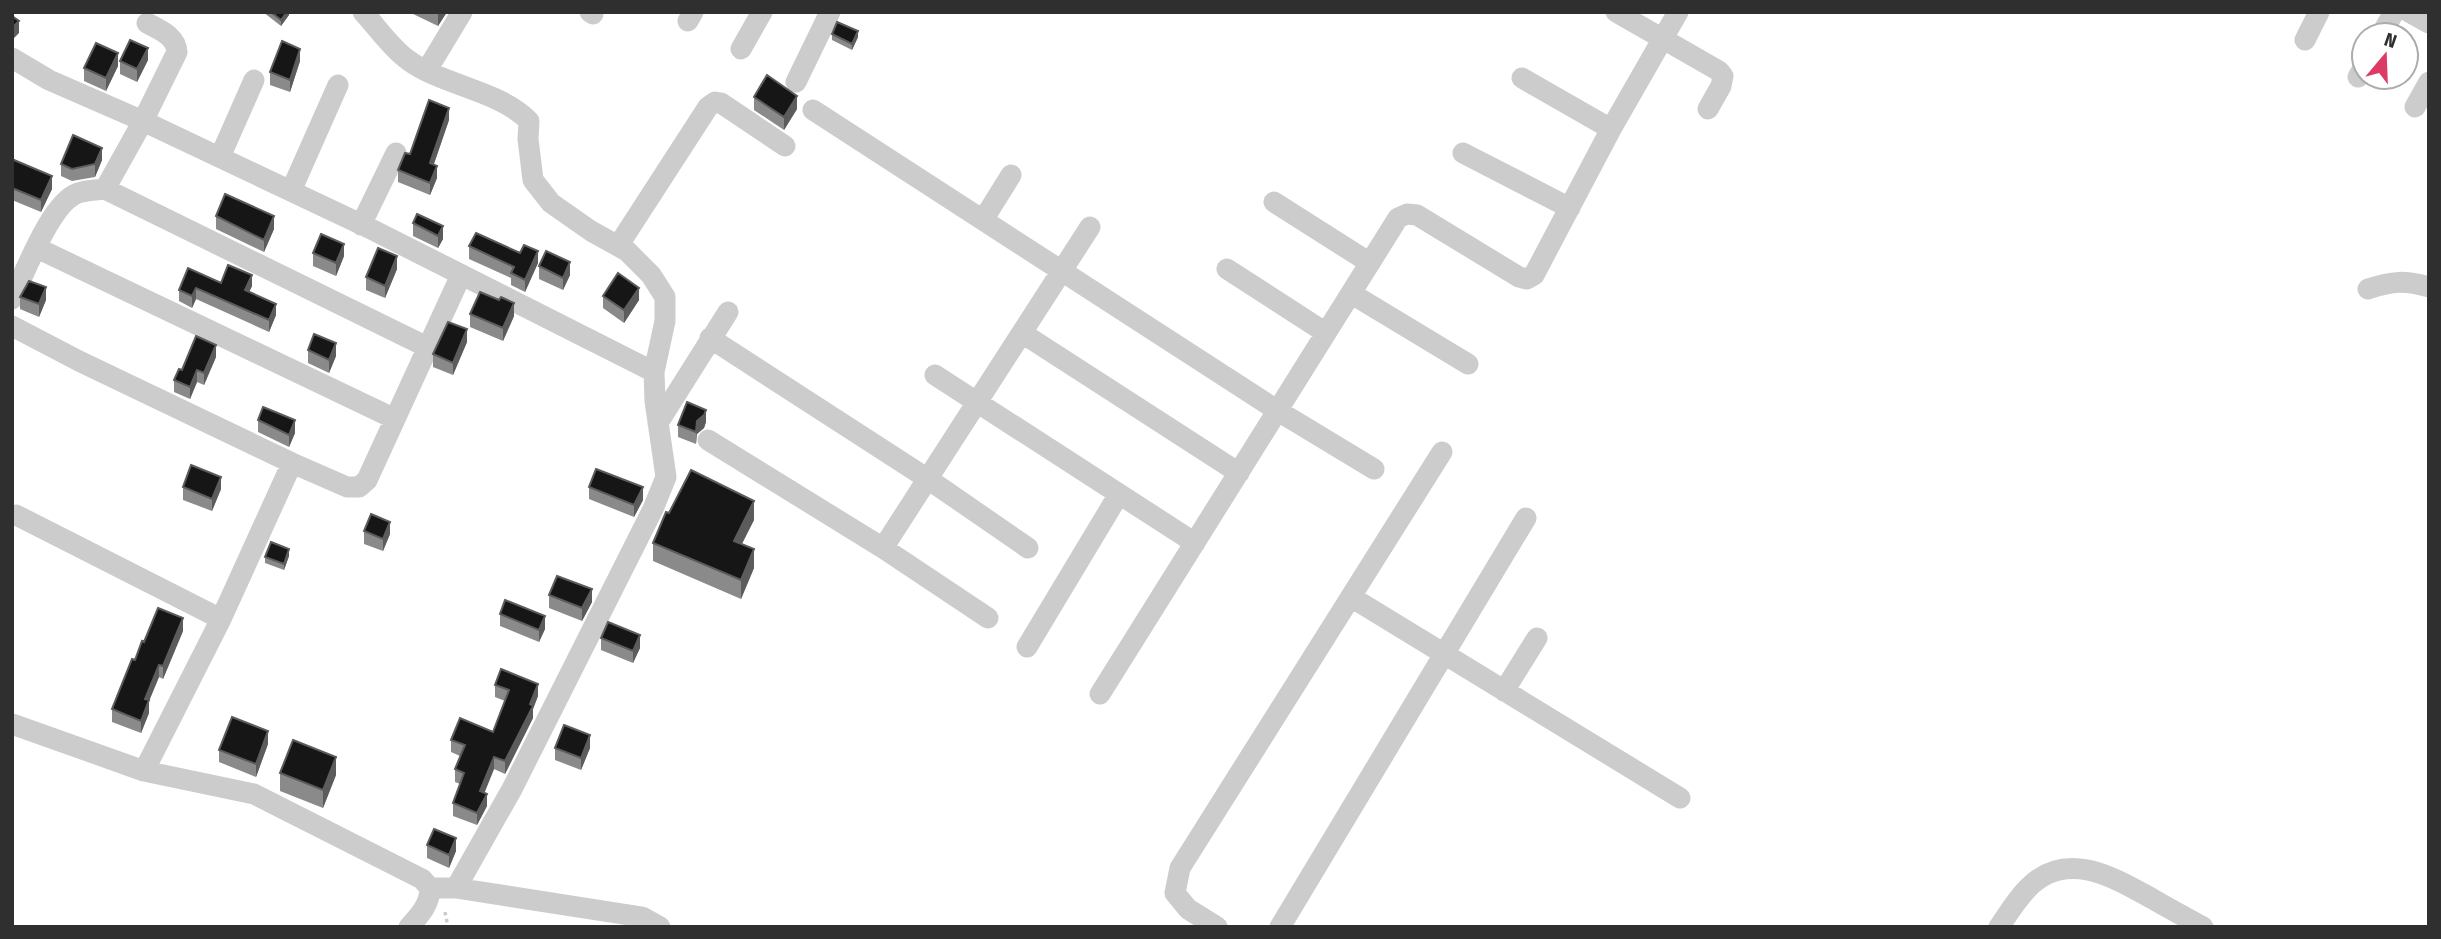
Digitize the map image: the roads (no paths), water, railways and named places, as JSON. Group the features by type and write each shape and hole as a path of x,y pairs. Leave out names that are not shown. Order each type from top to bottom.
{"street":[{"path":"363,12 407,60 518,110 529,121 528,139 533,180 551,203 627,251 652,275 665,297 665,321 654,372 666,477 653,509 512,789 456,888"},
{"path":"427,70 462,12"},
{"path":"741,49 762,12"},
{"path":"796,82 830,12"},
{"path":"1616,12 1719,71 1723,76 1721,86 1709,109"},
{"path":"1100,694 1398,218 1407,214 1417,215 1510,273 1527,279 1534,275 1611,129 1678,12"},
{"path":"2305,40 2319,12"},
{"path":"2409,12 2429,23"},
{"path":"106,189 177,52 177,44 172,38 146,23"},
{"path":"12,58 49,79 292,191 654,372"},
{"path":"1522,78 1611,129"},
{"path":"220,157 254,80"},
{"path":"2415,107 2429,82"},
{"path":"292,191 338,85"},
{"path":"618,246 708,107 715,102 721,103 785,146"},
{"path":"813,110 1278,411 1374,469"},
{"path":"361,225 396,153"},
{"path":"1463,153 1570,208"},
{"path":"983,220 1011,175"},
{"path":"12,299 63,202 77,193 106,189 427,347"},
{"path":"1274,202 1370,263"},
{"path":"883,548 1090,227"},
{"path":"37,248 394,419"},
{"path":"1227,269 1326,333"},
{"path":"12,326 292,463 347,487 359,488 367,480 461,275"},
{"path":"2368,289 2391,281 2429,287"},
{"path":"1352,294 1468,364"},
{"path":"658,424 728,312"},
{"path":"1022,333 1239,473"},
{"path":"710,338 928,479 1028,548"},
{"path":"934,375 1195,543"},
{"path":"708,440 883,548 988,618"},
{"path":"1217,927 1188,909 1175,893 1180,867 1442,452"},
{"path":"144,771 221,619 292,463"},
{"path":"1027,647 1119,494"},
{"path":"16,515 221,619"},
{"path":"1280,927 1526,518"},
{"path":"1351,597 1680,798"},
{"path":"1504,691 1537,638"},
{"path":"12,724 144,771 254,794 422,879 430,888 430,895 424,909 409,927"},
{"path":"1999,927 2028,887 2053,872 2077,867 2126,884 2203,927"},
{"path":"430,888 456,888 642,917 660,927"}]}
